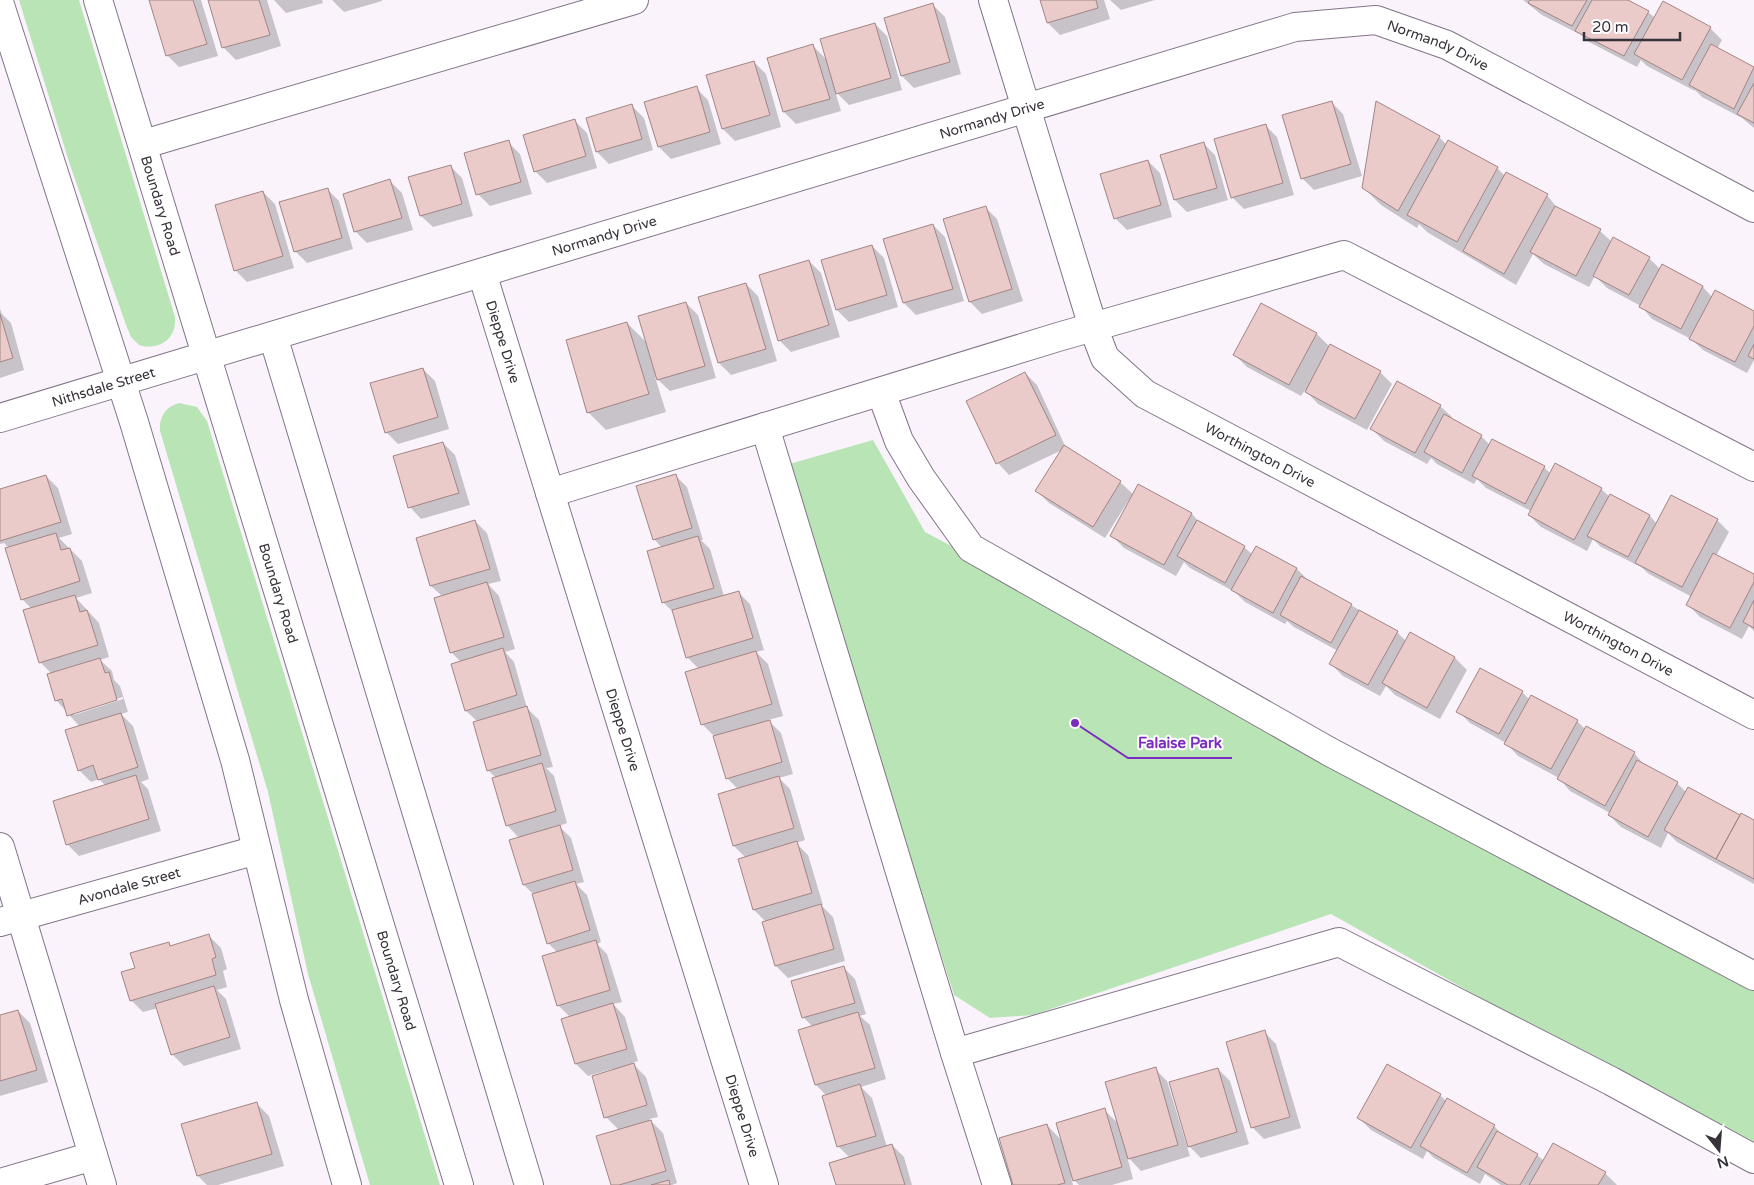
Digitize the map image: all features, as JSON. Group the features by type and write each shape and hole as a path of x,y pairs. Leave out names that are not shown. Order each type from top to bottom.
{"street":[{"name":"Boundary Road","path":"98,0 144,144 459,1185"},
{"path":"144,144 634,0"},
{"name":"Worthington Drive","path":"993,0 1093,327 1105,358 1145,394 1754,715"},
{"path":"0,5 122,382 235,760 294,1000 347,1185"},
{"name":"Normandy Drive","path":"207,356 1295,27 1376,20 1446,45 1754,208"},
{"path":"550,493 1093,327 1344,256 1754,467"},
{"name":"Dieppe Drive","path":"482,273 764,1185"},
{"path":"273,336 529,1185"},
{"name":"Nithsdale Street","path":"0,418 207,356"},
{"path":"882,392 899,441 921,478 971,548 1330,752 1754,976"},
{"path":"765,427 955,1053 997,1185"},
{"path":"0,847 10,919 102,1185"},
{"name":"Avondale Street","path":"10,919 257,850"},
{"path":"955,1053 1338,942 1612,1081 1754,1159"},
{"path":"0,1183 93,1156"}],"green space":[{"path":"19,0 79,0 175,317 173,332 160,345 139,345 131,337 126,325 70,165"},
{"path":"179,403 197,407 207,421 440,1185 370,1185 308,974 268,792 160,431 164,413 170,407"},
{"path":"873,440 925,532 1754,974 1754,1151 1331,914 1033,1015 990,1018 954,995 786,465"}],"building":[{"path":"149,0 193,0 207,44 166,56"},
{"path":"208,0 259,0 270,35 222,48"},
{"path":"1040,0 1096,0 1098,8 1047,23"},
{"path":"1530,0 1587,0 1572,26 1528,3"},
{"path":"1592,0 1628,0 1649,11 1624,56 1575,31"},
{"path":"1663,1 1711,27 1682,80 1634,54"},
{"path":"933,3 950,62 901,76 884,18"},
{"path":"875,23 891,78 836,94 820,39"},
{"path":"813,44 830,99 783,112 767,58"},
{"path":"1711,44 1754,67 1734,109 1689,85"},
{"path":"754,61 770,115 722,129 706,75"},
{"path":"1754,83 1754,123 1737,114"},
{"path":"697,86 710,132 658,147 644,102"},
{"path":"1332,101 1351,164 1301,179 1282,115"},
{"path":"1376,101 1440,136 1398,211 1362,188"},
{"path":"632,104 642,139 596,152 586,118"},
{"path":"575,119 586,156 534,172 523,135"},
{"path":"1266,124 1283,183 1231,198 1214,139"},
{"path":"509,140 521,182 476,195 464,153"},
{"path":"1448,140 1498,167 1457,242 1407,215"},
{"path":"1204,142 1217,188 1174,200 1160,155"},
{"path":"1148,160 1161,205 1114,219 1100,174"},
{"path":"451,165 462,204 420,216 408,177"},
{"path":"1506,172 1548,194 1504,274 1463,251"},
{"path":"390,179 402,218 354,232 343,194"},
{"path":"328,188 342,238 294,252 279,202"},
{"path":"263,191 283,256 234,271 215,205"},
{"path":"986,206 1012,289 969,302 943,219"},
{"path":"1555,206 1601,229 1576,276 1530,252"},
{"path":"933,224 953,289 903,303 883,239"},
{"path":"1613,237 1650,257 1629,295 1593,276"},
{"path":"872,245 887,295 836,310 821,260"},
{"path":"809,260 829,325 778,341 759,275"},
{"path":"1662,264 1703,286 1681,329 1639,307"},
{"path":"746,283 766,349 718,363 698,297"},
{"path":"1715,290 1754,311 1754,326 1735,362 1689,339"},
{"path":"686,302 705,366 657,380 638,316"},
{"path":"1261,303 1317,333 1289,385 1233,355"},
{"path":"0,314 13,358 0,362"},
{"path":"627,322 649,394 587,413 566,340"},
{"path":"1330,344 1381,371 1355,419 1305,392"},
{"path":"1754,344 1754,359 1748,356"},
{"path":"423,368 438,417 385,433 370,383"},
{"path":"1025,372 1056,435 996,464 966,401"},
{"path":"1397,381 1441,405 1415,453 1370,429"},
{"path":"1444,414 1482,435 1462,473 1424,452"},
{"path":"1492,439 1545,466 1525,504 1472,476"},
{"path":"443,442 459,493 408,508 393,456"},
{"path":"1064,445 1121,481 1093,527 1035,491"},
{"path":"1555,463 1602,488 1574,540 1528,515"},
{"path":"676,474 692,528 653,540 636,486"},
{"path":"46,475 61,522 0,541 0,489"},
{"path":"1138,484 1192,513 1164,565 1110,536"},
{"path":"1610,494 1650,515 1628,557 1587,536"},
{"path":"1671,495 1718,519 1682,587 1635,563"},
{"path":"475,520 490,569 430,586 416,538"},
{"path":"1197,520 1245,546 1225,583 1177,556"},
{"path":"56,533 61,550 70,548 80,581 21,600 5,548"},
{"path":"698,536 714,588 662,603 647,551"},
{"path":"1256,546 1297,568 1273,613 1231,590"},
{"path":"1713,553 1754,574 1754,582 1730,628 1686,605"},
{"path":"1301,576 1352,604 1331,643 1280,615"},
{"path":"487,582 504,637 450,653 434,598"},
{"path":"739,591 753,638 686,658 672,610"},
{"path":"75,595 80,612 87,610 98,645 39,663 23,610"},
{"path":"1754,600 1754,628 1743,622"},
{"path":"1359,610 1398,631 1368,685 1329,664"},
{"path":"1410,632 1455,657 1427,708 1382,683"},
{"path":"503,648 517,695 465,711 451,664"},
{"path":"756,651 772,704 701,725 685,672"},
{"path":"100,658 105,673 109,672 117,700 67,716 62,699 55,701 47,674"},
{"path":"1480,668 1523,691 1499,734 1456,712"},
{"path":"1531,695 1578,720 1551,769 1504,744"},
{"path":"527,706 541,755 487,771 473,722"},
{"path":"121,713 138,767 98,780 93,765 78,771 65,730"},
{"path":"770,720 782,762 726,779 713,736"},
{"path":"1586,726 1635,752 1605,806 1557,779"},
{"path":"1637,760 1678,782 1648,837 1608,815"},
{"path":"542,763 556,811 506,826 492,778"},
{"path":"136,775 149,819 66,845 53,801"},
{"path":"779,776 794,828 733,846 718,794"},
{"path":"1688,787 1740,815 1716,859 1664,830"},
{"path":"1741,813 1754,820 1754,879 1716,859"},
{"path":"560,825 573,870 523,885 509,840"},
{"path":"797,841 812,893 753,910 738,859"},
{"path":"575,881 590,930 547,944 532,894"},
{"path":"821,904 834,949 775,966 762,922"},
{"path":"209,934 216,957 212,959 216,975 130,1001 121,972 135,968 130,953 169,942 170,946"},
{"path":"596,940 610,990 557,1006 542,956"},
{"path":"844,966 855,1003 802,1018 791,981"},
{"path":"214,986 230,1037 171,1055 155,1004"},
{"path":"613,1003 627,1049 575,1064 561,1019"},
{"path":"18,1010 37,1070 0,1081 0,1015"},
{"path":"858,1012 875,1068 815,1085 798,1030"},
{"path":"1265,1030 1290,1117 1251,1128 1226,1042"},
{"path":"634,1063 647,1105 604,1118 592,1076"},
{"path":"1387,1064 1441,1094 1411,1148 1357,1118"},
{"path":"1156,1067 1178,1145 1128,1159 1105,1082"},
{"path":"1218,1068 1237,1132 1188,1147 1169,1082"},
{"path":"860,1084 876,1136 837,1147 822,1096"},
{"path":"1447,1098 1495,1125 1467,1173 1420,1146"},
{"path":"257,1102 272,1154 197,1176 181,1124"},
{"path":"1105,1108 1122,1167 1073,1181 1056,1123"},
{"path":"651,1120 666,1171 619,1185 611,1185 596,1136"},
{"path":"1047,1124 1065,1183 1057,1185 1013,1185 999,1138"},
{"path":"1497,1131 1538,1154 1520,1185 1508,1185 1477,1167"},
{"path":"1553,1143 1606,1172 1598,1185 1529,1185"},
{"path":"892,1144 905,1185 836,1185 829,1163"},
{"path":"669,1180 670,1185 651,1185"}],"place":[{"name":"Falaise Park","path":"1075,723"}]}
